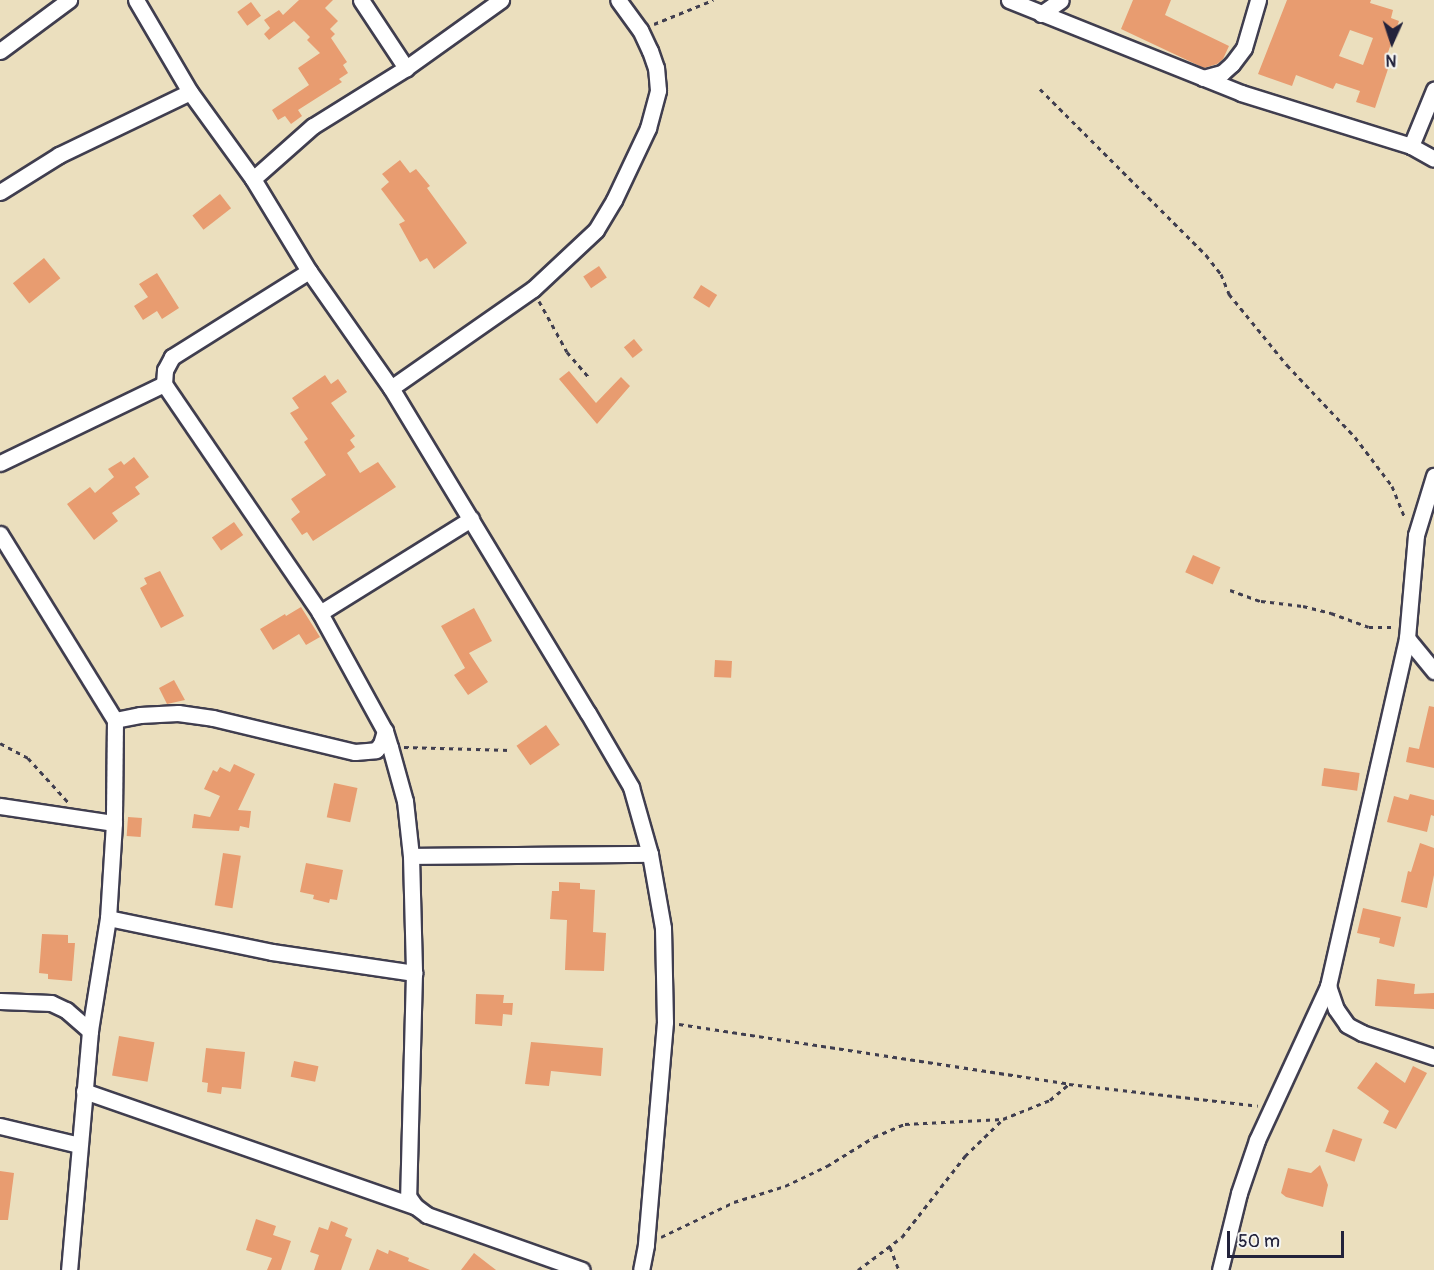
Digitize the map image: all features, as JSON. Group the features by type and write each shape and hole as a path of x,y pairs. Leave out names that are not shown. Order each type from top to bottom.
{"street":[{"path":"0,51 69,0"},
{"path":"136,0 190,92 253,179 309,271 391,388 631,788 650,854 663,928 665,1022 646,1245 641,1270"},
{"path":"361,0 406,68"},
{"path":"253,179 313,126 406,68 501,0"},
{"path":"391,388 533,289 596,230 615,200 648,128 658,90 656,68 640,30 618,0"},
{"path":"1009,0 1241,93 1411,146 1434,159"},
{"path":"1041,14 1061,0"},
{"path":"1203,78 1222,73 1244,48 1258,0"},
{"path":"1411,146 1434,90"},
{"path":"2,185 190,92"},
{"path":"309,271 172,357 165,370 164,384 320,613 385,731 390,747 405,801 411,856 414,973 408,1196 415,1206"},
{"path":"0,463 164,384"},
{"path":"1220,1270 1239,1193 1272,1108 1328,986 1407,633 1416,535 1434,476"},
{"path":"320,613 471,519"},
{"path":"0,534 115,720 114,822 108,918 90,1031 79,1145 71,1267"},
{"path":"1407,633 1434,671"},
{"path":"115,720 140,715 178,713 213,718 355,752 376,750 381,744 385,731"},
{"path":"0,806 114,822"},
{"path":"411,856 650,854"},
{"path":"108,918 272,952 414,973"},
{"path":"1328,986 1336,1009 1347,1025 1362,1033 1434,1057"},
{"path":"0,1001 51,1003 66,1010 90,1031"},
{"path":"84,1091 415,1206 427,1215 582,1270"},
{"path":"0,1126 79,1145"}],"path":[{"path":"640,30 713,0"},
{"path":"1040,89 1206,255 1221,274 1229,294 1287,365 1355,437 1392,486 1403,516 1416,535"},
{"path":"533,289 567,352 588,376"},
{"path":"1230,590 1261,601 1322,611 1369,627 1407,633"},
{"path":"0,743 28,758 83,818"},
{"path":"390,747 512,750"},
{"path":"665,1022 1069,1083 1272,1108"},
{"path":"646,1245 704,1214 785,1186 828,1166 874,1137 905,1124 1004,1119 1050,1100 1069,1083"},
{"path":"858,1270 902,1237 965,1156 1004,1119"},
{"path":"890,1247 899,1270"}],"building":[{"path":"299,0 333,0 325,8 338,21 330,29 335,34 331,38 347,62 343,65 348,73 339,79 342,82 298,110 302,116 291,124 285,116 278,120 272,110 309,85 298,68 320,53 307,40 310,37 294,21 269,40 264,34 270,28 264,20 279,10 283,15"},
{"path":"1133,0 1171,0 1165,15 1229,46 1223,59 1217,64 1204,68 1121,29"},
{"path":"1287,0 1371,0 1370,3 1393,10 1391,18 1399,21 1385,61 1390,63 1375,108 1356,102 1360,91 1336,83 1333,89 1296,75 1292,86 1258,74","holes":["1350,30 1373,38 1363,65 1339,56"]},
{"path":"251,2 261,16 247,26 237,12"},
{"path":"400,160 410,173 416,169 430,186 427,188 467,243 434,269 427,258 420,262 399,224 405,221 381,189 389,182 382,174"},
{"path":"220,194 231,208 204,230 192,216"},
{"path":"44,258 60,278 29,303 13,283"},
{"path":"599,266 607,278 591,288 583,277"},
{"path":"157,273 179,308 162,319 157,311 143,320 134,306 148,297 139,284"},
{"path":"701,285 717,295 709,308 693,298"},
{"path":"634,339 643,350 633,358 624,347"},
{"path":"569,371 596,403 621,377 630,386 597,424 559,379"},
{"path":"325,375 331,384 338,379 347,392 331,403 355,436 350,440 355,447 347,453 360,473 378,462 396,487 313,541 307,532 302,535 291,519 300,512 291,499 326,475 304,442 308,439 290,413 299,408 292,398"},
{"path":"134,457 149,477 135,487 140,494 112,513 118,521 94,540 67,504 90,487 95,493 114,477 108,469 121,461 124,465"},
{"path":"234,522 243,535 221,551 212,537"},
{"path":"1193,555 1220,567 1213,585 1185,572"},
{"path":"160,571 184,616 161,628 140,588 147,584 144,578"},
{"path":"301,607 320,637 306,645 299,634 273,650 260,629"},
{"path":"474,608 492,641 469,653 488,682 468,695 454,675 465,668 441,626"},
{"path":"715,660 732,661 731,678 714,677"},
{"path":"174,680 185,700 167,704 159,688"},
{"path":"1429,706 1434,707 1434,768 1406,762 1409,747 1419,749"},
{"path":"546,725 560,745 530,765 517,746"},
{"path":"234,764 255,774 238,810 251,811 249,828 240,826 239,831 192,828 194,814 210,817 220,796 204,789 213,770 217,772 220,767 230,772"},
{"path":"1324,768 1360,773 1357,791 1321,786"},
{"path":"334,783 357,788 350,822 327,817"},
{"path":"1410,794 1434,800 1434,816 1431,815 1427,832 1387,822 1394,796 1408,800"},
{"path":"128,817 142,818 141,837 127,836"},
{"path":"1420,843 1434,848 1434,875 1427,908 1401,902 1408,871 1411,872"},
{"path":"223,853 241,856 232,908 215,905"},
{"path":"306,863 343,870 337,900 330,899 329,903 313,899 314,895 300,892"},
{"path":"559,882 580,883 580,889 595,890 593,932 606,933 604,971 565,970 567,920 550,919 552,891 559,891"},
{"path":"1363,908 1401,917 1394,947 1379,943 1380,938 1357,933"},
{"path":"42,934 68,935 68,943 75,943 72,981 48,979 48,974 39,973"},
{"path":"1377,979 1415,984 1414,994 1434,993 1434,1009 1375,1006"},
{"path":"476,994 504,995 503,1003 513,1003 512,1015 503,1014 502,1026 475,1024"},
{"path":"119,1036 154,1042 148,1082 112,1075"},
{"path":"531,1042 603,1048 601,1076 551,1071 549,1086 525,1084"},
{"path":"206,1048 245,1052 241,1089 222,1087 221,1094 207,1092 208,1083 202,1082"},
{"path":"294,1061 318,1066 315,1082 291,1077"},
{"path":"1376,1062 1405,1083 1413,1066 1427,1073 1396,1129 1383,1123 1389,1111 1357,1088"},
{"path":"1333,1129 1362,1139 1354,1162 1325,1152"},
{"path":"1320,1165 1328,1185 1323,1207 1286,1197 1281,1193 1288,1168 1311,1173"},
{"path":"0,1171 14,1173 8,1220 0,1220"},
{"path":"256,1219 276,1226 273,1235 291,1241 281,1270 267,1270 272,1258 246,1250"},
{"path":"331,1221 348,1228 345,1236 352,1239 341,1270 314,1270 319,1255 310,1252 319,1227 328,1230"},
{"path":"377,1249 388,1254 389,1250 430,1270 369,1270"},
{"path":"474,1253 496,1270 461,1270"}]}
